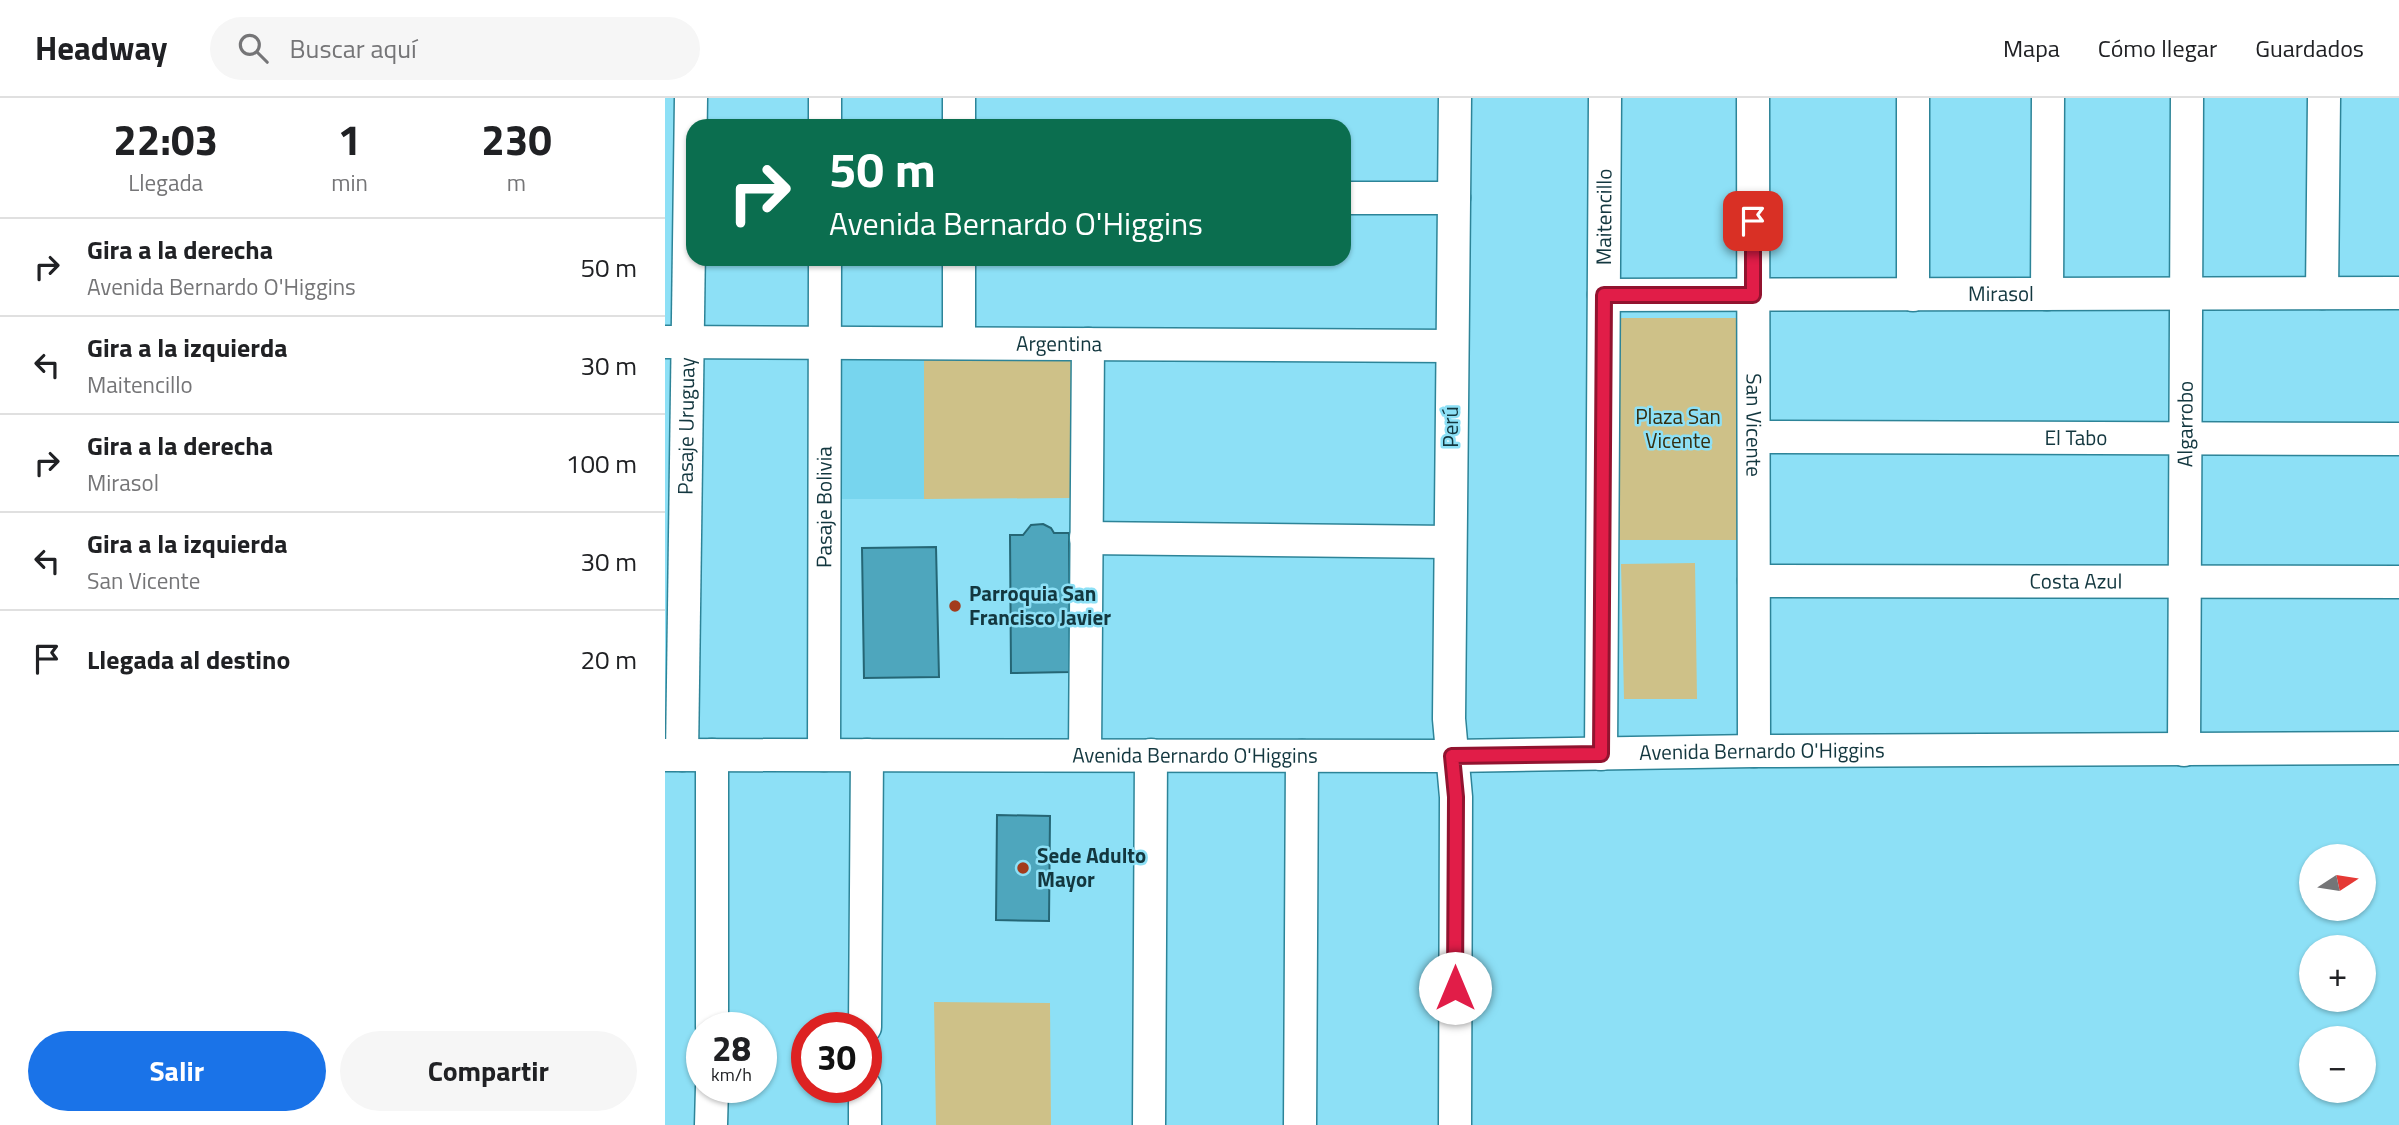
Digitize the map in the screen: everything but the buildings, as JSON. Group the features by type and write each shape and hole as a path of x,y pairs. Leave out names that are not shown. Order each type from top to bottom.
{"street":[{"name":"Pasaje Uruguay","path":"690,119 691,98"},
{"path":"825,98 825,119"},
{"path":"959,98 959,119"},
{"name":"Perú","path":"1455,98 1449,719 1456,797 1455,1125"},
{"name":"Maitencillo","path":"1601,754 1605,98"},
{"name":"San Vicente","path":"1753,98 1754,751"},
{"path":"1913,98 1913,295"},
{"path":"2047,98 2047,294"},
{"name":"Algarrobo","path":"2184,750 2187,98"},
{"path":"2322,293 2324,98"},
{"name":"Pasaje Uruguay","path":"686,179 676,342 686,755 711,1012"},
{"path":"1351,198 1454,198"},
{"name":"Pasaje Bolivia","path":"824,755 825,266"},
{"path":"959,266 959,344"},
{"name":"Mirasol","path":"1604,295 2399,293"},
{"name":"Argentina","path":"676,342 1452,346"},
{"path":"1085,755 1088,344"},
{"name":"El Tabo","path":"1754,437 2399,439"},
{"path":"1086,538 1450,541"},
{"name":"Costa Azul","path":"1754,581 2399,582"},
{"name":"Avenida Bernardo O'Higgins","path":"686,755 1452,756 1754,751 2399,748"},
{"path":"865,1012 867,755"},
{"path":"1149,1125 1151,755"},
{"path":"1300,1125 1302,756"},
{"path":"712,1103 712,1125"},
{"path":"865,1103 865,1125"}],"shaded area":[{"path":"837,359 924,359 924,499 838,499"}],"green space":[{"name":"Plaza San Vicente","path":"1612,318 1744,318 1744,540 1613,540"},
{"path":"1071,358 1072,498 924,499 924,359"},
{"path":"1695,563 1697,699 1624,699 1621,564"},
{"path":"934,1002 1050,1003 1051,1125 936,1125"}],"place":[{"name":"Parroquia San Francisco Javier","path":"955,606"},
{"name":"Sede Adulto Mayor","path":"1023,868"}],"route":[{"path":"1455,988 1456,797 1452,756 1601,754 1604,295 1753,295 1753,221"}]}
